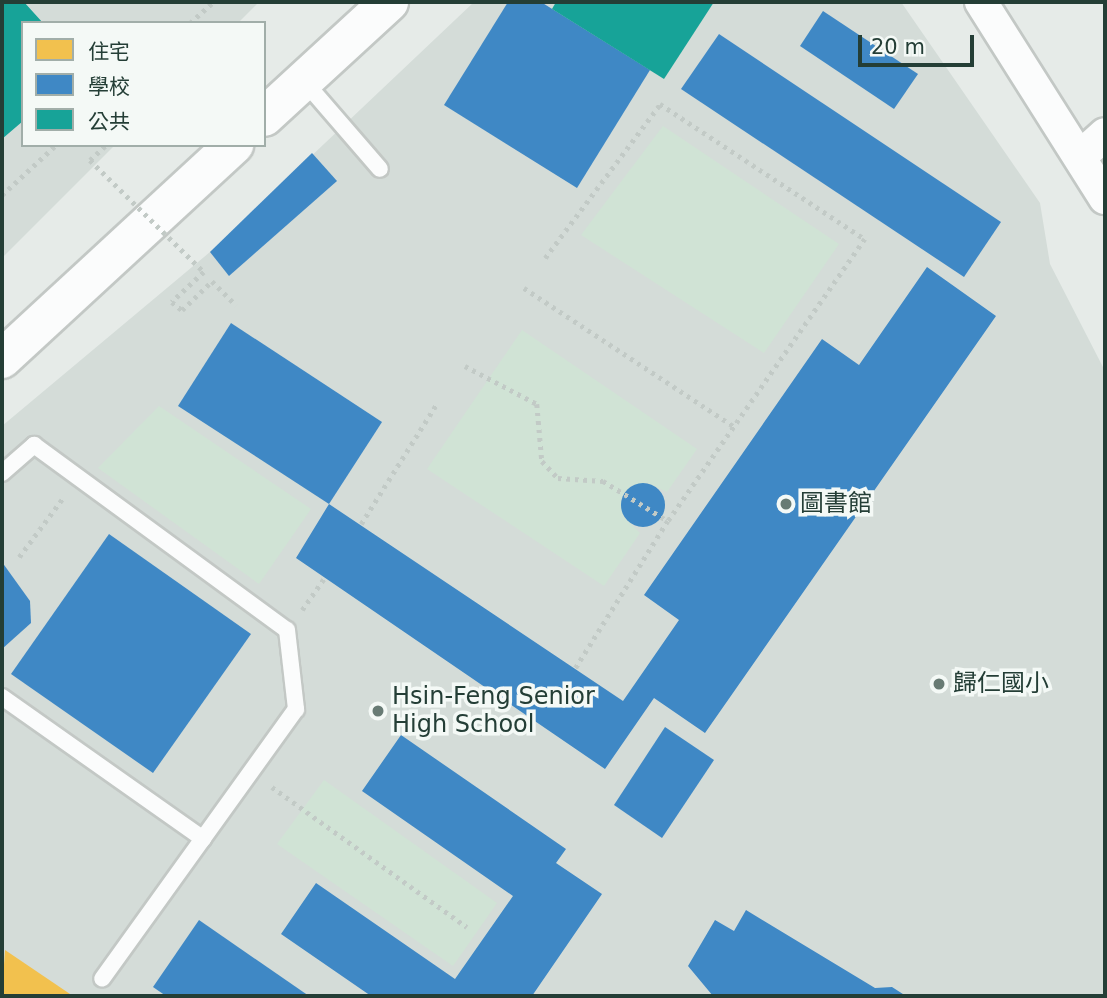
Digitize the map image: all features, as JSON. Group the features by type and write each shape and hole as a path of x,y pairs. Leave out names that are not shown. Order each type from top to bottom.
{"street":[{"path":"266,115 388,2"},
{"path":"982,2 1082,155 1105,198"},
{"path":"1082,155 1105,134"},
{"path":"2,359 232,147"}],"lane":[{"path":"303,81 380,169"},
{"path":"2,473 34,445 287,630 296,709 102,979"},
{"path":"2,697 203,839"}],"path":[{"path":"192,21 213,2"},
{"path":"545,258 660,104 865,239 668,521 575,669"},
{"path":"2,195 54,147"},
{"path":"104,147 90,160 204,272 172,302 182,310 212,281 236,305"},
{"path":"524,288 735,427"},
{"path":"465,366 537,404 542,461 558,478 603,481 668,521"},
{"path":"361,524 436,405"},
{"path":"19,557 79,478"},
{"path":"287,630 324,579"},
{"path":"251,772 467,927"}],"shaded area":[{"path":"2,2 259,2 240,21 21,21 21,147 113,147 2,258"},
{"name":"Hsin-Feng Senior High School","path":"474,2 901,2 1040,203 1050,264 1105,371 1105,996 2,996 2,426 210,252"}],"green space":[{"path":"663,126 839,244 764,353 581,235"},
{"path":"522,330 697,449 667,492 647,483 631,486 621,500 624,517 640,533 604,586 427,469"},
{"path":"159,406 311,509 259,584 98,468"},
{"path":"324,780 497,903 453,966 277,844"}],"building: 住宅":[{"path":"5,950 73,996 2,996"}],"building: 學校":[{"path":"508,2 541,2 650,70 577,188 444,105"},
{"path":"823,11 918,74 894,109 800,46"},
{"path":"719,34 1001,222 964,277 681,89"},
{"path":"312,153 337,181 229,276 210,252"},
{"path":"927,267 996,316 705,733 654,698 605,769 296,558 329,504 623,701 679,620 644,595 822,339 859,365"},
{"path":"231,323 382,422 329,504 178,406"},
{"path":"643,483 658,490 665,505 658,520 643,527 628,520 621,505 628,490"},
{"path":"109,534 251,634 153,773 11,674"},
{"path":"2,562 30,601 31,623 2,649"},
{"path":"665,727 714,760 662,838 614,805"},
{"path":"401,735 566,849 556,863 602,894 532,996 371,996 281,934 316,883 455,979 513,896 362,791"},
{"path":"746,910 875,988 892,987 906,996 713,996 688,966 715,920 734,931"},
{"path":"199,920 309,996 166,996 153,987"}],"building: 公共":[{"path":"2,2 24,2 41,21 21,21 21,123 2,139"},
{"path":"556,2 714,2 664,79 552,9"}],"place":[{"name":"圖書館","path":"786,504"},
{"name":"歸仁國小","path":"939,684"},
{"name":"Hsin-Feng Senior High School","path":"378,711"}]}
